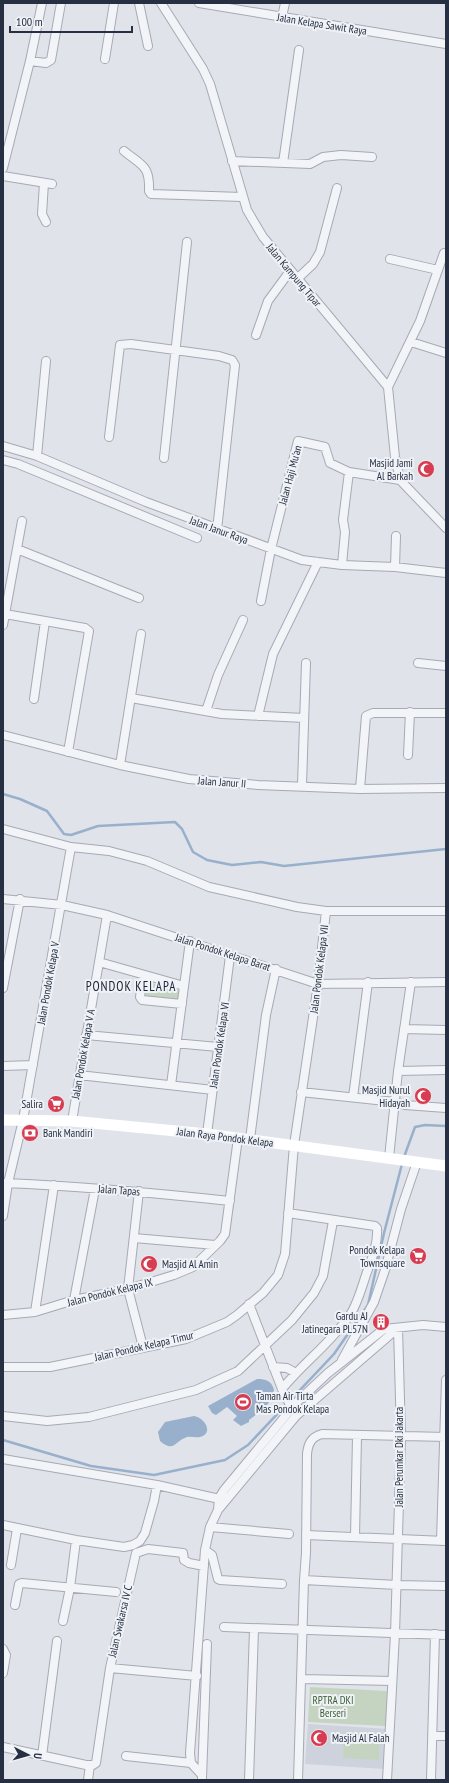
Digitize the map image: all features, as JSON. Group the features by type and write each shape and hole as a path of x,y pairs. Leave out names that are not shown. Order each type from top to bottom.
{"street":[{"path":"3,168 30,61 42,3"},
{"path":"30,61 46,63 51,60 61,3"},
{"path":"105,59 114,3"},
{"path":"139,3 148,46"},
{"name":"Jalan Kampung Tipar","path":"161,3 210,84 242,197 257,230 388,387"},
{"name":"Jalan Kelapa Sawit Raya","path":"199,3 446,44"},
{"path":"282,17 285,3"},
{"path":"284,162 299,50"},
{"path":"124,151 148,172 150,177 149,192 151,194 242,197"},
{"path":"232,161 310,164 323,156 341,155 372,157"},
{"path":"3,176 48,183 42,214 46,222"},
{"path":"297,279 313,264 320,252 337,188"},
{"path":"164,458 187,242"},
{"path":"444,253 420,321 388,387 395,457 400,480 446,528"},
{"path":"390,259 438,270"},
{"path":"256,335 268,301 290,271"},
{"path":"411,342 446,353"},
{"path":"109,437 120,345 131,344 219,356 232,360 235,365 217,530"},
{"path":"37,456 46,361"},
{"name":"Jalan Haji Mu'an","path":"271,549 298,441 325,447 330,463 349,472"},
{"name":"Jalan Janur Raya","path":"3,446 37,456 217,530 302,560 342,565 395,567 446,573"},
{"name":"Jalan Janur Raya","path":"3,460 18,464 197,538"},
{"path":"342,565 345,532 343,520 349,472 400,480"},
{"path":"3,625 22,521"},
{"path":"395,567 396,536"},
{"path":"261,601 271,549"},
{"path":"17,550 138,598"},
{"path":"258,716 273,654 318,562"},
{"path":"5,614 86,628 89,631 68,752"},
{"path":"206,711 218,675 243,620"},
{"path":"34,699 45,622"},
{"path":"120,765 141,634"},
{"path":"302,786 306,662"},
{"path":"418,663 446,666"},
{"path":"131,698 206,711 258,716 304,718"},
{"path":"408,755 410,712"},
{"path":"360,789 366,716 373,713 446,713"},
{"name":"Jalan Janur II","path":"3,735 120,765 189,779 258,785 360,789 446,788"},
{"path":"3,829 71,846 109,851 147,861 209,887 297,907 326,911"},
{"name":"Jalan Pondok Kelapa V","path":"3,1216 6,1183 23,1120 62,905 71,846"},
{"name":"Jalan Pondok Kelapa Barat","path":"3,899 20,899 62,905 106,915 190,941 230,956 276,969 318,984 368,982 446,982"},
{"path":"3,988 7,947 20,899"},
{"name":"Jalan Pondok Kelapa VII","path":"294,1145 318,984 326,911 446,911"},
{"name":"Jalan Pondok Kelapa V A","path":"72,1121 106,915"},
{"path":"171,1085 190,941"},
{"name":"Jalan Pondok Kelapa VI","path":"207,1134 230,956"},
{"path":"99,962 184,986"},
{"path":"250,1139 266,1015 276,969"},
{"path":"143,975 140,997 142,1000 182,1004"},
{"path":"353,1097 368,982"},
{"path":"390,1158 398,1072 411,982"},
{"path":"404,1030 446,1030"},
{"path":"86,1035 218,1047"},
{"path":"3,1066 33,1065"},
{"path":"398,1072 446,1070"},
{"path":"80,1075 213,1090"},
{"path":"301,1092 395,1102 405,1105 446,1108"},
{"name":"Jalan Raya Pondok Kelapa","path":"3,1120 72,1121 207,1134 446,1166"},
{"name":"Jalan Pondok Kelapa IX","path":"3,1315 35,1312 74,1300 128,1289 193,1267 225,1234 238,1138"},
{"name":"Jalan Pondok Kelapa Timur","path":"3,1367 50,1367 196,1335 227,1322 263,1293 278,1274 282,1264 286,1243 294,1145"},
{"path":"340,1364 374,1302 385,1270 401,1209 416,1162"},
{"name":"Jalan Tapas","path":"6,1183 139,1191 230,1201"},
{"path":"35,1312 54,1185"},
{"path":"74,1300 95,1189"},
{"path":"139,1191 128,1289 143,1347"},
{"path":"284,1392 296,1373 332,1338 350,1314 375,1249 377,1232 377,1228 375,1226 288,1214"},
{"path":"3,1416 47,1421 89,1416 144,1404 196,1390 238,1372 292,1320 314,1293 323,1276 333,1220"},
{"path":"134,1238 215,1245"},
{"path":"249,1304 265,1347 296,1416"},
{"path":"223,1499 224,1490 291,1406 384,1329 423,1326 446,1327"},
{"path":"202,1778 191,1762 190,1753 197,1676 204,1550 210,1528 223,1499 296,1416 398,1328"},
{"name":"Jalan Perumkar Dki Jakarta","path":"387,1780 397,1586 401,1436 398,1328"},
{"path":"340,1364 346,1374"},
{"path":"273,1366 287,1368 296,1373"},
{"path":"306,1535 444,1541 446,1380"},
{"path":"298,1780 306,1535 307,1454 310,1442 322,1434 446,1437"},
{"path":"355,1537 357,1436"},
{"path":"3,1459 157,1485 223,1499"},
{"path":"3,1525 76,1540 124,1547 133,1545 140,1541 145,1533 157,1485"},
{"path":"12,1565 18,1528"},
{"path":"210,1528 289,1534"},
{"path":"63,1621 70,1588 76,1540"},
{"name":"Jalan Swakarsa IV C","path":"88,1780 92,1765 97,1759 110,1668 136,1552 148,1549 183,1553 184,1560 189,1563 204,1566"},
{"path":"204,1550 212,1555 218,1579 220,1580 282,1584"},
{"path":"304,1580 397,1586 446,1586"},
{"path":"15,1604 20,1584 22,1583 116,1592"},
{"path":"224,1627 446,1635"},
{"path":"249,1780 254,1629"},
{"path":"431,1780 434,1634"},
{"path":"42,1756 56,1641"},
{"path":"202,1778 207,1644"},
{"path":"3,1649 6,1655 3,1673"},
{"path":"110,1668 197,1676"},
{"path":"302,1679 392,1681"},
{"path":"433,1736 446,1736"},
{"path":"3,1747 92,1765"},
{"path":"126,1756 191,1762"}],"shaded area":[{"path":"308,1724 388,1729 385,1769 305,1764"}],"green space":[{"path":"145,981 182,991 180,1003 143,997"},
{"name":"RPTRA DKI Berseri","path":"310,1687 387,1691 386,1726 308,1722"},
{"path":"344,1733 380,1735 379,1760 343,1758"}],"water":[{"name":"Taman Air Tirta Mas Pondok Kelapa","path":"257,1379 268,1381 272,1384 274,1390 267,1405 249,1420 249,1422 241,1426 233,1420 237,1416 227,1407 216,1415 212,1413 208,1406"},
{"path":"194,1416 198,1417 204,1422 207,1432 204,1435 200,1437 187,1437 172,1446 168,1446 160,1441 158,1432 165,1422"}],"waterway":[{"path":"3,794 20,799 47,811 64,834 71,835 98,826 175,822 182,829 193,852 207,860 232,865 261,862 284,866 446,849"},
{"path":"404,1157 415,1127 425,1125 446,1126"},
{"path":"3,1440 91,1466 154,1475 225,1460 248,1445 334,1354 368,1305 384,1233 402,1164"}],"place":[{"name":"Masjid Jami Al Barkah","path":"426,469"},
{"name":"Masjid Nurul Hidayah","path":"423,1096"},
{"name":"Salira","path":"56,1104"},
{"name":"Bank Mandiri","path":"30,1133"},
{"name":"Pondok Kelapa Townsquare","path":"418,1256"},
{"name":"Masjid Al Amin","path":"149,1264"},
{"name":"Gardu AJ Jatinegara PL57N","path":"381,1322"},
{"name":"Taman Air Tirta Mas Pondok Kelapa","path":"243,1402"},
{"name":"Masjid Al Falah","path":"319,1738"}],"district":[{"name":"PONDOK KELAPA","path":"131,986"}]}
